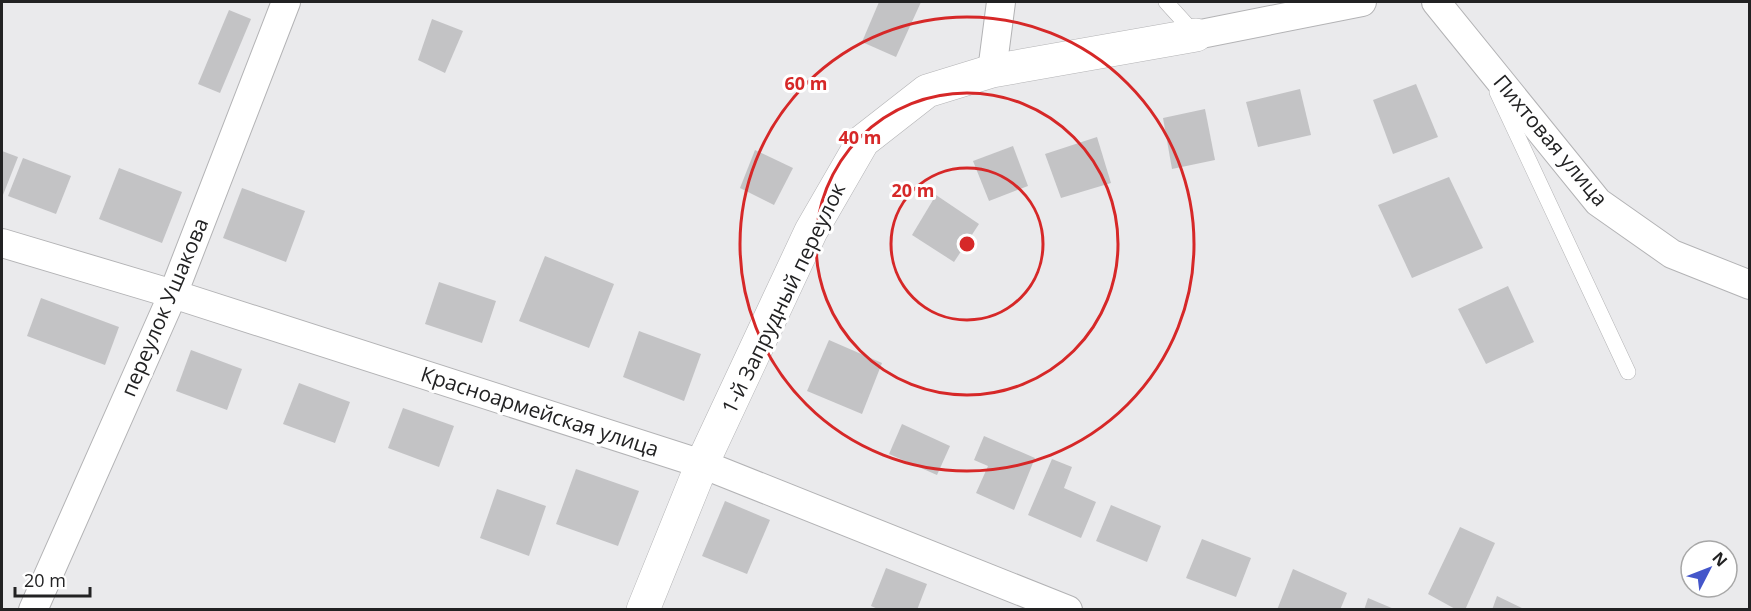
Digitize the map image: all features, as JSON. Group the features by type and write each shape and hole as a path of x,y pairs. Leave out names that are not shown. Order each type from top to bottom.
{"street":[{"name":"переулок Ушакова","path":"33,609 173,294 286,2"},
{"path":"993,71 1001,2"},
{"name":"1-й Запрудный переулок","path":"643,609 702,464 811,231 863,141 927,91 993,71 1196,35 1362,2"},
{"name":"Пихтовая улица","path":"1436,2 1598,202 1672,254 1749,285"},
{"name":"Красноармейская улица","path":"2,243 173,294 702,464 1068,609"}],"lane":[{"path":"1166,2 1196,35"},
{"path":"1479,54 1628,372"}],"building":[{"path":"879,2 921,2 896,57 862,42"},
{"path":"229,10 251,19 220,93 198,84"},
{"path":"432,19 463,31 445,73 418,60"},
{"path":"1416,84 1438,137 1393,154 1373,100"},
{"path":"1300,89 1311,135 1258,147 1246,102"},
{"path":"1205,109 1215,160 1172,169 1163,118"},
{"path":"1097,137 1111,183 1061,198 1045,154"},
{"path":"1013,146 1028,186 989,201 973,161"},
{"path":"755,150 793,168 774,205 740,188"},
{"path":"2,151 18,157 3,195 2,194"},
{"path":"23,158 71,176 56,214 8,196"},
{"path":"119,168 182,192 162,243 99,219"},
{"path":"1449,177 1483,248 1412,278 1378,205"},
{"path":"242,188 305,211 286,262 223,238"},
{"path":"936,195 979,224 954,262 912,235"},
{"path":"545,256 614,284 589,348 519,321"},
{"path":"439,282 496,301 482,343 425,324"},
{"path":"1508,286 1534,342 1486,364 1458,309"},
{"path":"41,298 119,327 105,365 27,336"},
{"path":"639,331 701,354 684,401 623,377"},
{"path":"829,340 882,363 862,414 807,391"},
{"path":"191,350 242,369 227,410 176,391"},
{"path":"299,383 350,402 335,443 283,424"},
{"path":"403,408 454,426 439,467 388,448"},
{"path":"902,424 950,446 937,475 889,454"},
{"path":"984,436 1035,458 1014,510 976,493 988,466 974,460"},
{"path":"1052,459 1072,467 1064,488 1096,502 1081,538 1028,515"},
{"path":"576,469 639,491 618,546 556,524"},
{"path":"497,489 546,506 529,556 480,538"},
{"path":"725,501 770,520 747,574 702,556"},
{"path":"1111,505 1161,526 1147,562 1096,541"},
{"path":"1460,527 1495,543 1465,610 1457,610 1428,594"},
{"path":"1202,539 1251,558 1236,597 1186,578"},
{"path":"886,568 927,584 917,610 880,610 871,606"},
{"path":"1293,569 1347,593 1340,610 1277,610"},
{"path":"1497,596 1526,610 1492,610"},
{"path":"1368,598 1394,609 1394,610 1364,610"}]}
